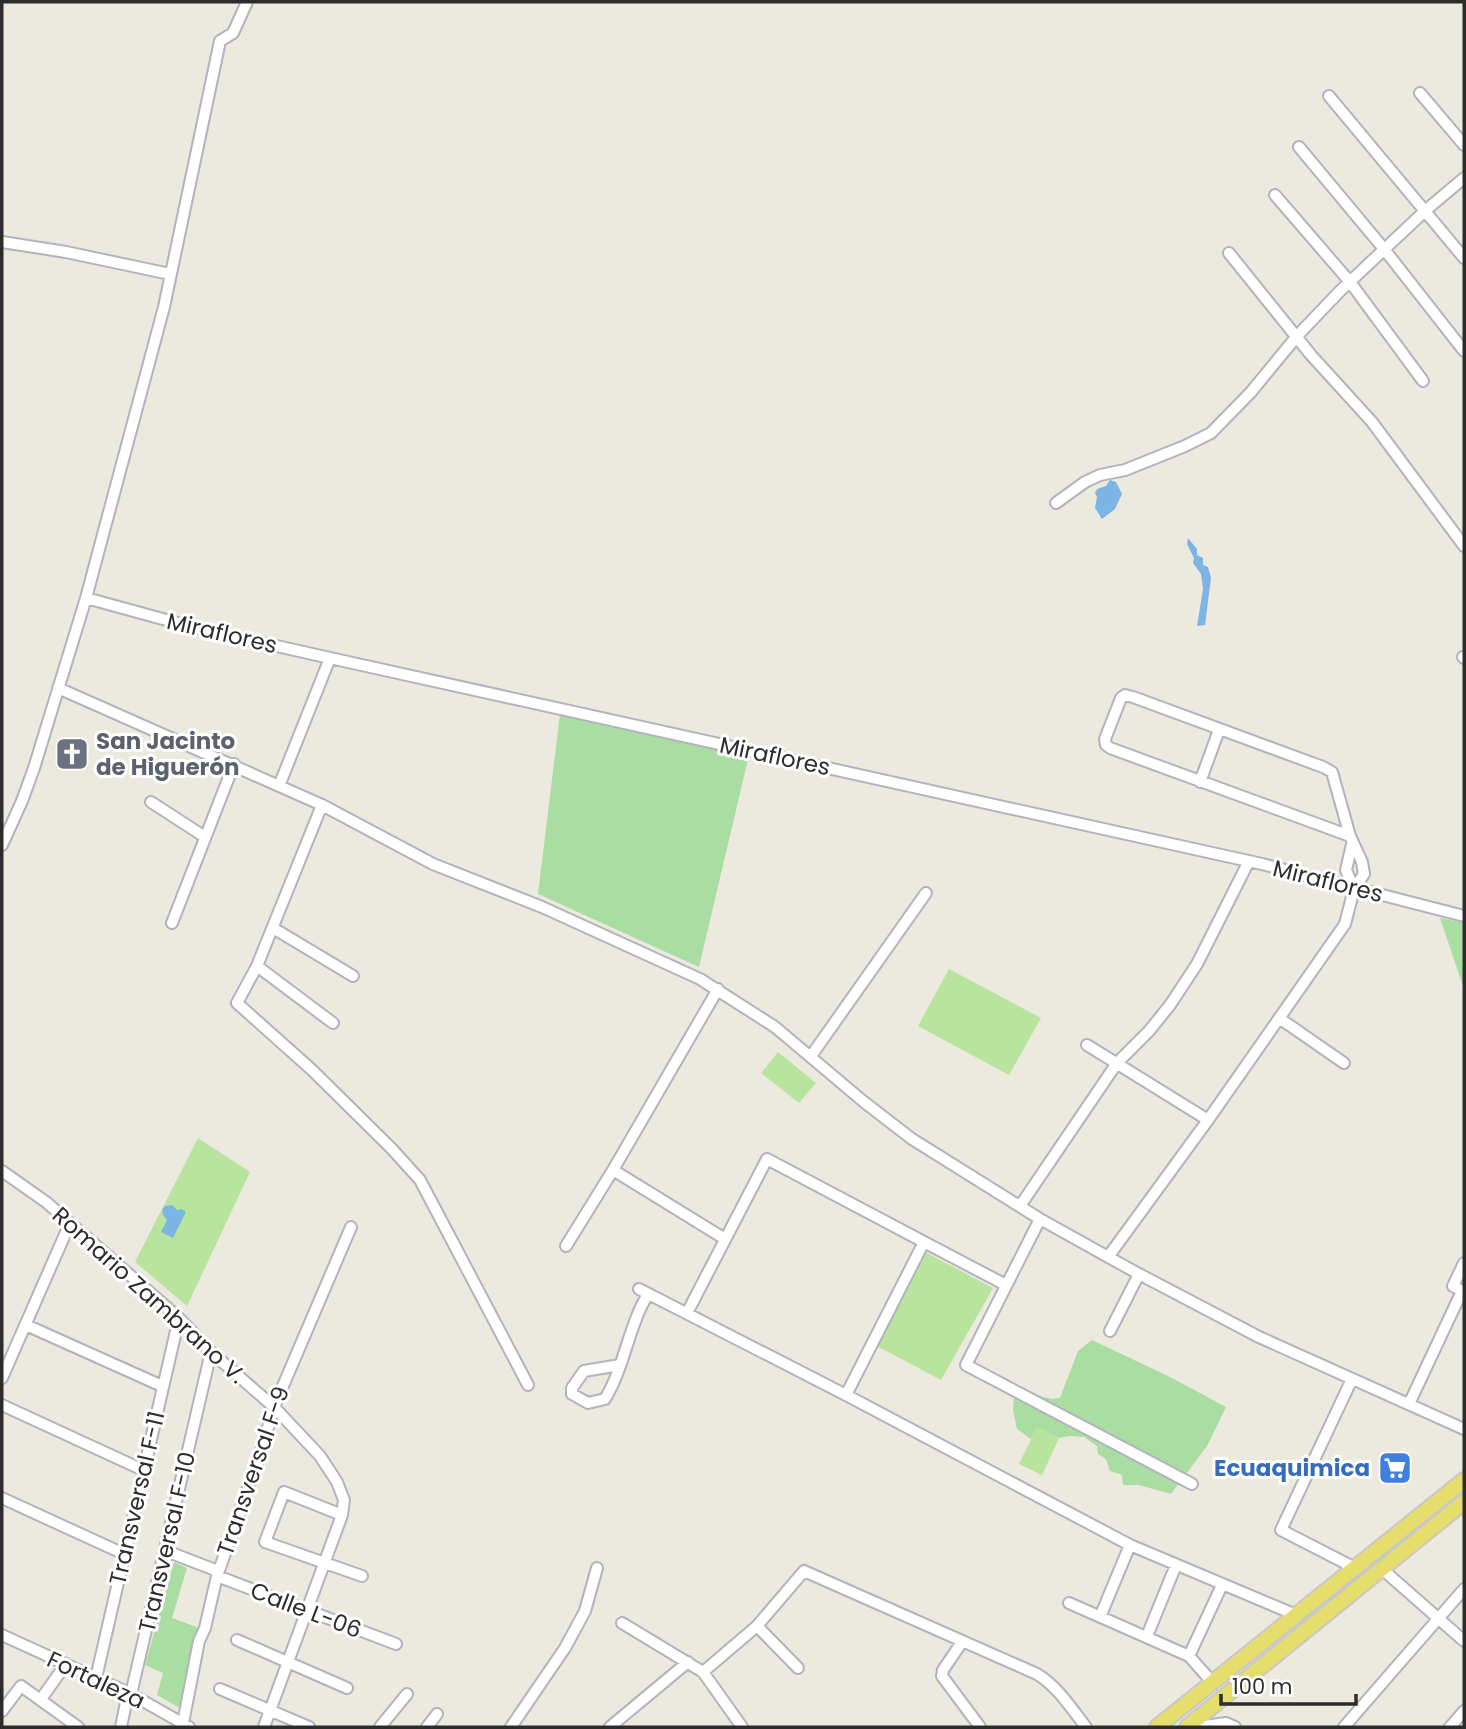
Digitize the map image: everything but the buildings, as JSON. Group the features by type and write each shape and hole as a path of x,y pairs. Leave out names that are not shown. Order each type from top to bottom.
{"main road":[{"path":"1157,1727 1464,1480"},
{"path":"1187,1727 1464,1502"}],"street":[{"path":"2,845 30,779 86,598 170,274 220,41 233,33 247,2"},
{"path":"1420,93 1464,145"},
{"path":"1329,96 1464,258"},
{"path":"1299,147 1464,351"},
{"path":"1056,503 1085,482 1100,475 1125,470 1211,432 1251,392 1297,336 1350,282 1464,178"},
{"path":"1275,195 1350,282 1423,381"},
{"path":"2,242 66,252 170,274"},
{"path":"1229,253 1339,387 1373,422 1464,546"},
{"name":"Miraflores","path":"86,598 192,627 1249,861 1464,916"},
{"path":"279,786 330,658"},
{"path":"58,688 234,764 321,805 433,864 542,907 718,989 775,1027 895,1126 1040,1219 1139,1275 1259,1337 1464,1429"},
{"path":"1108,1256 1208,1120 1345,924 1354,889 1364,874 1362,862 1351,840 1332,772 1125,695 1121,698 1105,739 1110,748 1351,840"},
{"path":"1200,782 1219,730"},
{"path":"172,923 234,764"},
{"path":"151,802 205,837"},
{"path":"321,805 273,929 237,1003 321,1078 420,1180 528,1385"},
{"path":"1351,840 1346,870 1354,889"},
{"path":"1020,1206 1117,1063 1149,1031 1197,964 1249,861"},
{"path":"811,1056 926,893"},
{"path":"273,929 353,976"},
{"path":"257,966 333,1023"},
{"path":"566,1246 718,989"},
{"path":"1279,1018 1344,1063"},
{"path":"1087,1045 1208,1120"},
{"path":"687,1313 767,1159 1006,1285"},
{"path":"613,1170 725,1239"},
{"name":"Romario Zambrano V.","path":"2,1171 46,1202 274,1407 320,1456 337,1482 344,1500 342,1514"},
{"path":"1040,1219 966,1365 1192,1485"},
{"path":"2,1378 70,1223"},
{"name":"Transversal F-9","path":"186,1725 199,1641 205,1628 218,1573 274,1407 351,1227"},
{"path":"846,1395 923,1242"},
{"path":"1409,1404 1463,1292 1452,1286 1464,1263"},
{"path":"1110,1331 1139,1275"},
{"path":"620,1364 584,1371 572,1388 572,1394 588,1403 605,1399 620,1364 644,1291 1130,1545 1296,1615"},
{"name":"Transversal F-11","path":"96,1678 178,1318"},
{"path":"26,1325 162,1386"},
{"name":"Transversal F-10","path":"121,1727 166,1551 211,1352"},
{"path":"1352,1379 1281,1530 1355,1568"},
{"path":"2,1405 143,1470"},
{"path":"264,1727 326,1563 342,1514 284,1492 265,1537 267,1544 326,1563 362,1577"},
{"path":"2,1498 124,1554"},
{"path":"1100,1617 1130,1545"},
{"name":"Calle L-06","path":"166,1551 307,1611 396,1644"},
{"path":"1147,1636 1176,1565"},
{"path":"511,1727 565,1648 585,1611 597,1568"},
{"path":"1382,1569 1464,1641"},
{"path":"703,1672 757,1626 804,1571 1046,1679 1086,1727"},
{"path":"1189,1656 1222,1585"},
{"path":"1344,1727 1464,1589"},
{"path":"1069,1604 1189,1656 1212,1682"},
{"path":"622,1623 703,1672 742,1727"},
{"path":"757,1626 798,1668"},
{"name":"Fortaleza","path":"2,1635 130,1693 186,1725"},
{"path":"237,1640 347,1689"},
{"path":"962,1642 942,1675 980,1727"},
{"path":"610,1727 688,1662"},
{"path":"41,1699 66,1664"},
{"path":"2,1711 21,1686 78,1727"},
{"path":"220,1689 309,1727"},
{"path":"380,1727 407,1694"},
{"path":"1450,1727 1464,1712"},
{"path":"427,1727 437,1714"},
{"path":"1205,1726 1226,1723 1235,1727"}],"green space":[{"path":"560,714 749,755 699,967 538,894"},
{"path":"1440,918 1464,923 1464,989"},
{"path":"949,969 1041,1018 1009,1075 918,1026"},
{"path":"778,1052 816,1083 799,1103 761,1073"},
{"path":"198,1138 250,1172 187,1306 135,1262"},
{"path":"925,1252 993,1288 941,1380 873,1344"},
{"path":"1092,1340 1226,1407 1207,1446 1171,1494 1139,1485 1123,1485 1122,1475 1110,1471 1106,1459 1098,1454 1097,1446 1084,1437 1059,1438 1037,1427 1031,1439 1017,1429 1013,1410 1014,1398 1036,1395 1060,1398 1078,1351"},
{"path":"1037,1427 1059,1438 1042,1475 1019,1464"},
{"path":"174,1562 187,1568 172,1618 199,1628 180,1708 157,1695 163,1673 145,1665"}],"water":[{"path":"1110,480 1116,482 1122,494 1115,509 1102,519 1095,508 1095,493"},
{"path":"1188,538 1197,549 1197,555 1203,558 1203,565 1208,567 1211,578 1205,625 1197,626 1203,589 1201,574 1193,563 1194,558 1187,544"},
{"path":"172,1205 177,1210 186,1212 173,1238 161,1232 167,1220 162,1210 165,1206"}],"place":[{"name":"San Jacinto de Higuerón","path":"72,754"},
{"name":"Ecuaquimica","path":"1395,1468"}]}
